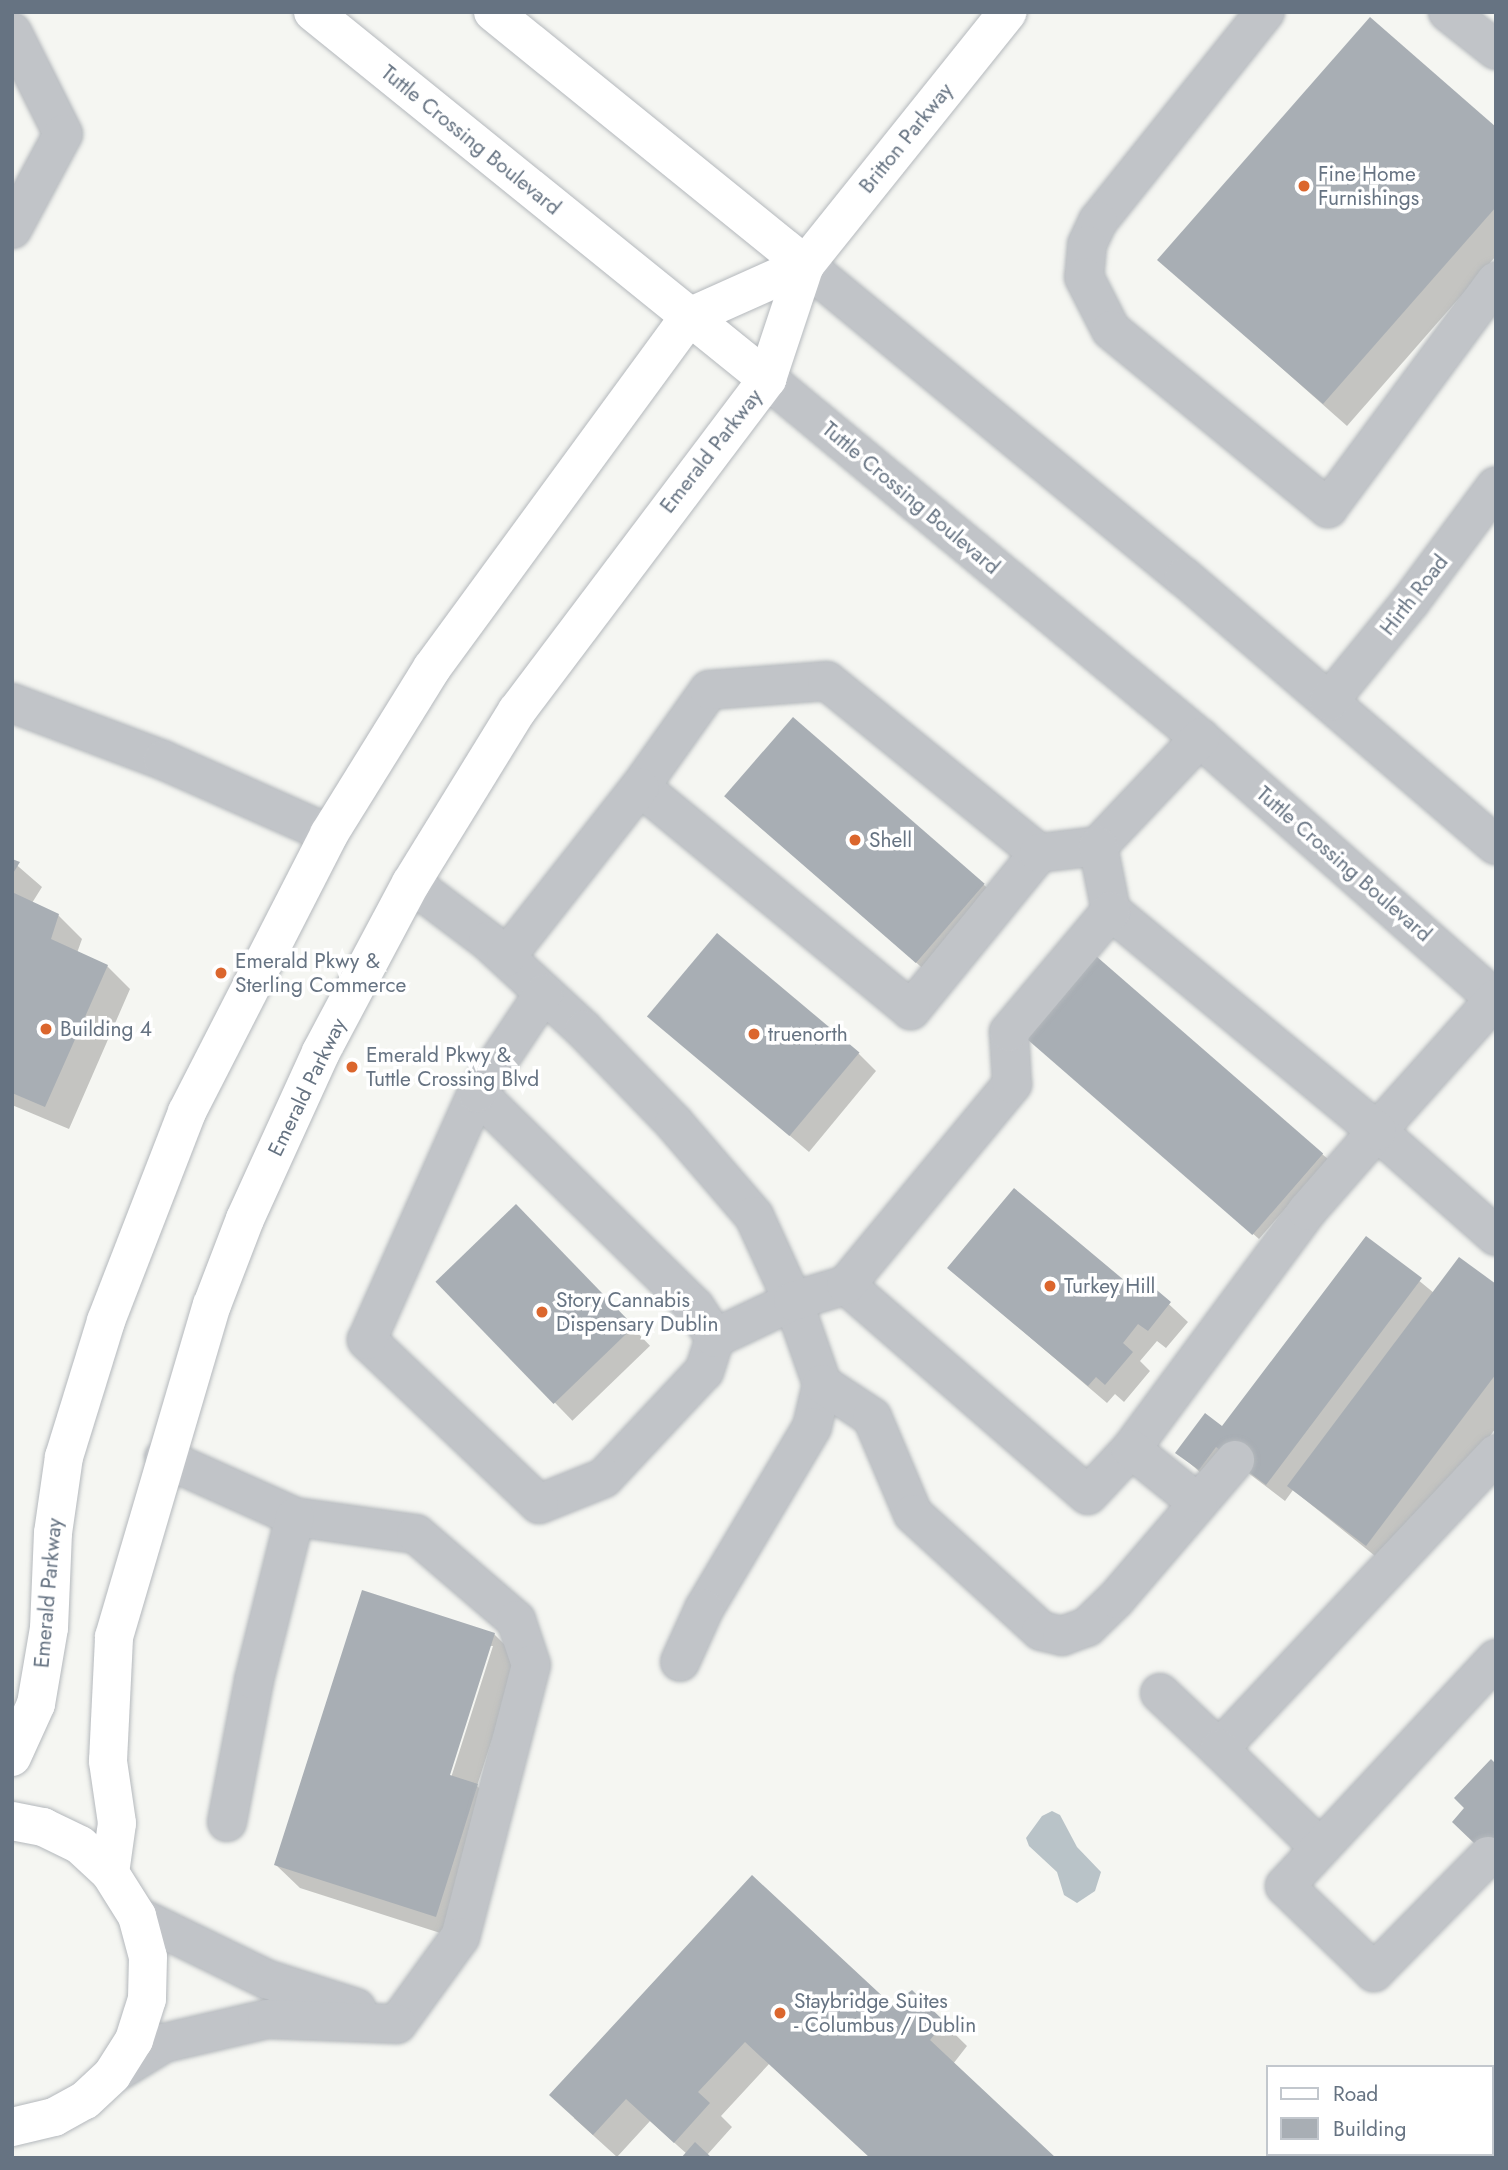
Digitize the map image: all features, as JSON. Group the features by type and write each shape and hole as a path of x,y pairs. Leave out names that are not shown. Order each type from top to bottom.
{"main road":[{"name":"Tuttle Crossing Boulevard","path":"313,12 767,379"},
{"path":"493,12 805,265"},
{"name":"Britton Parkway","path":"805,265 1008,12"},
{"name":"Emerald Parkway","path":"12,1757 38,1692 49,1628 53,1533 64,1457 106,1321 187,1112 329,834 432,668 689,317 805,265"},
{"name":"Emerald Parkway","path":"110,1873 117,1822 108,1762 114,1637 164,1458 212,1305 245,1219 321,1052 411,883 517,711 767,379 805,265"},
{"path":"12,1821 43,1827 80,1845 110,1873 137,1916 148,1957 147,1999 134,2040 112,2076 85,2100 54,2117 12,2127"},
{"path":"14,2158 54,2117"}],"street":[{"path":"1265,12 1098,221 1087,245 1084,277 1111,330 1328,508 1496,281"},
{"path":"1448,12 1496,50"},
{"path":"12,32 63,134 12,229"},
{"path":"805,265 1329,701 1496,845"},
{"name":"Tuttle Crossing Boulevard","path":"767,379 1200,738 1495,999"},
{"name":"Hirth Road","path":"1329,701 1496,486"},
{"path":"506,957 640,787 709,690 827,681 1039,853"},
{"path":"12,703 163,760 329,834"},
{"path":"640,787 911,1010 1039,853 1098,846 1200,738"},
{"path":"1098,846 1111,911 1377,1131 1496,1236"},
{"path":"411,883 506,957 544,993 674,1123 754,1216 793,1301 822,1384 812,1427 704,1609 680,1662"},
{"path":"544,993 477,1093 367,1340 539,1504 604,1478 704,1371 715,1338 793,1301 846,1285 1012,1084 1009,1032 1111,911"},
{"path":"846,1285 1088,1495 1131,1449 1307,1211 1495,999"},
{"path":"477,1093 695,1307 715,1338"},
{"path":"822,1384 872,1417 913,1514 1041,1630 1062,1636 1087,1627 1235,1460"},
{"path":"1131,1449 1198,1503"},
{"path":"1219,1749 1496,1454"},
{"path":"164,1458 295,1517 416,1534 516,1620 531,1665 460,1937 397,2024"},
{"path":"227,1822 254,1680 295,1517"},
{"path":"1488,1856 1374,1972 1285,1886 1496,1659"},
{"path":"1160,1693 1320,1848"},
{"path":"137,1916 266,1979 397,2024"},
{"path":"112,2076 164,2043 267,2019 397,2024"}],"shaded area":[{"path":"1052,1811 1060,1815 1077,1847 1101,1872 1095,1891 1077,1903 1064,1895 1057,1872 1029,1846 1026,1838 1042,1816"}],"building":[{"path":"1370,17 1496,127 1496,207 1323,404 1157,260"},
{"name":"Shell","path":"793,717 985,884 916,963 724,796"},
{"path":"12,859 20,862 12,875"},
{"name":"Building 4","path":"12,892 59,914 51,939 108,965 45,1107 12,1093"},
{"name":"truenorth","path":"717,933 859,1053 789,1136 647,1016"},
{"path":"1096,956 1323,1153 1252,1235 1025,1038"},
{"name":"Turkey Hill","path":"1014,1188 1137,1291 1146,1281 1171,1302 1148,1331 1138,1324 1123,1343 1133,1352 1105,1385 1096,1377 1088,1386 947,1268"},
{"path":"516,1204 634,1326 554,1404 435,1282"},
{"path":"1366,1236 1422,1278 1266,1485 1216,1447 1199,1470 1175,1453 1205,1413 1222,1426"},
{"path":"1459,1257 1496,1284 1496,1374 1366,1546 1287,1486"},
{"path":"362,1590 495,1633 450,1775 478,1784 436,1917 274,1865"},
{"path":"1491,1759 1496,1764 1496,1864 1452,1822 1464,1808 1454,1798"},
{"name":"Staybridge Suites - Columbus / Dublin","path":"752,1875 892,2005 912,1990 945,2022 930,2040 1056,2158 870,2158 745,2042 698,2092 710,2103 674,2143 626,2099 593,2135 549,2095"},
{"path":"695,2142 712,2158 681,2158"}],"place":[{"name":"Fine Home Furnishings","path":"1304,186"},
{"name":"Shell","path":"855,840"},
{"name":"Emerald Pkwy & Sterling Commerce","path":"221,973"},
{"name":"Building 4","path":"46,1029"},
{"name":"truenorth","path":"754,1034"},
{"name":"Emerald Pkwy & Tuttle Crossing Blvd","path":"352,1067"},
{"name":"Turkey Hill","path":"1050,1286"},
{"name":"Story Cannabis Dispensary Dublin","path":"542,1312"},
{"name":"Staybridge Suites - Columbus / Dublin","path":"780,2013"}]}
